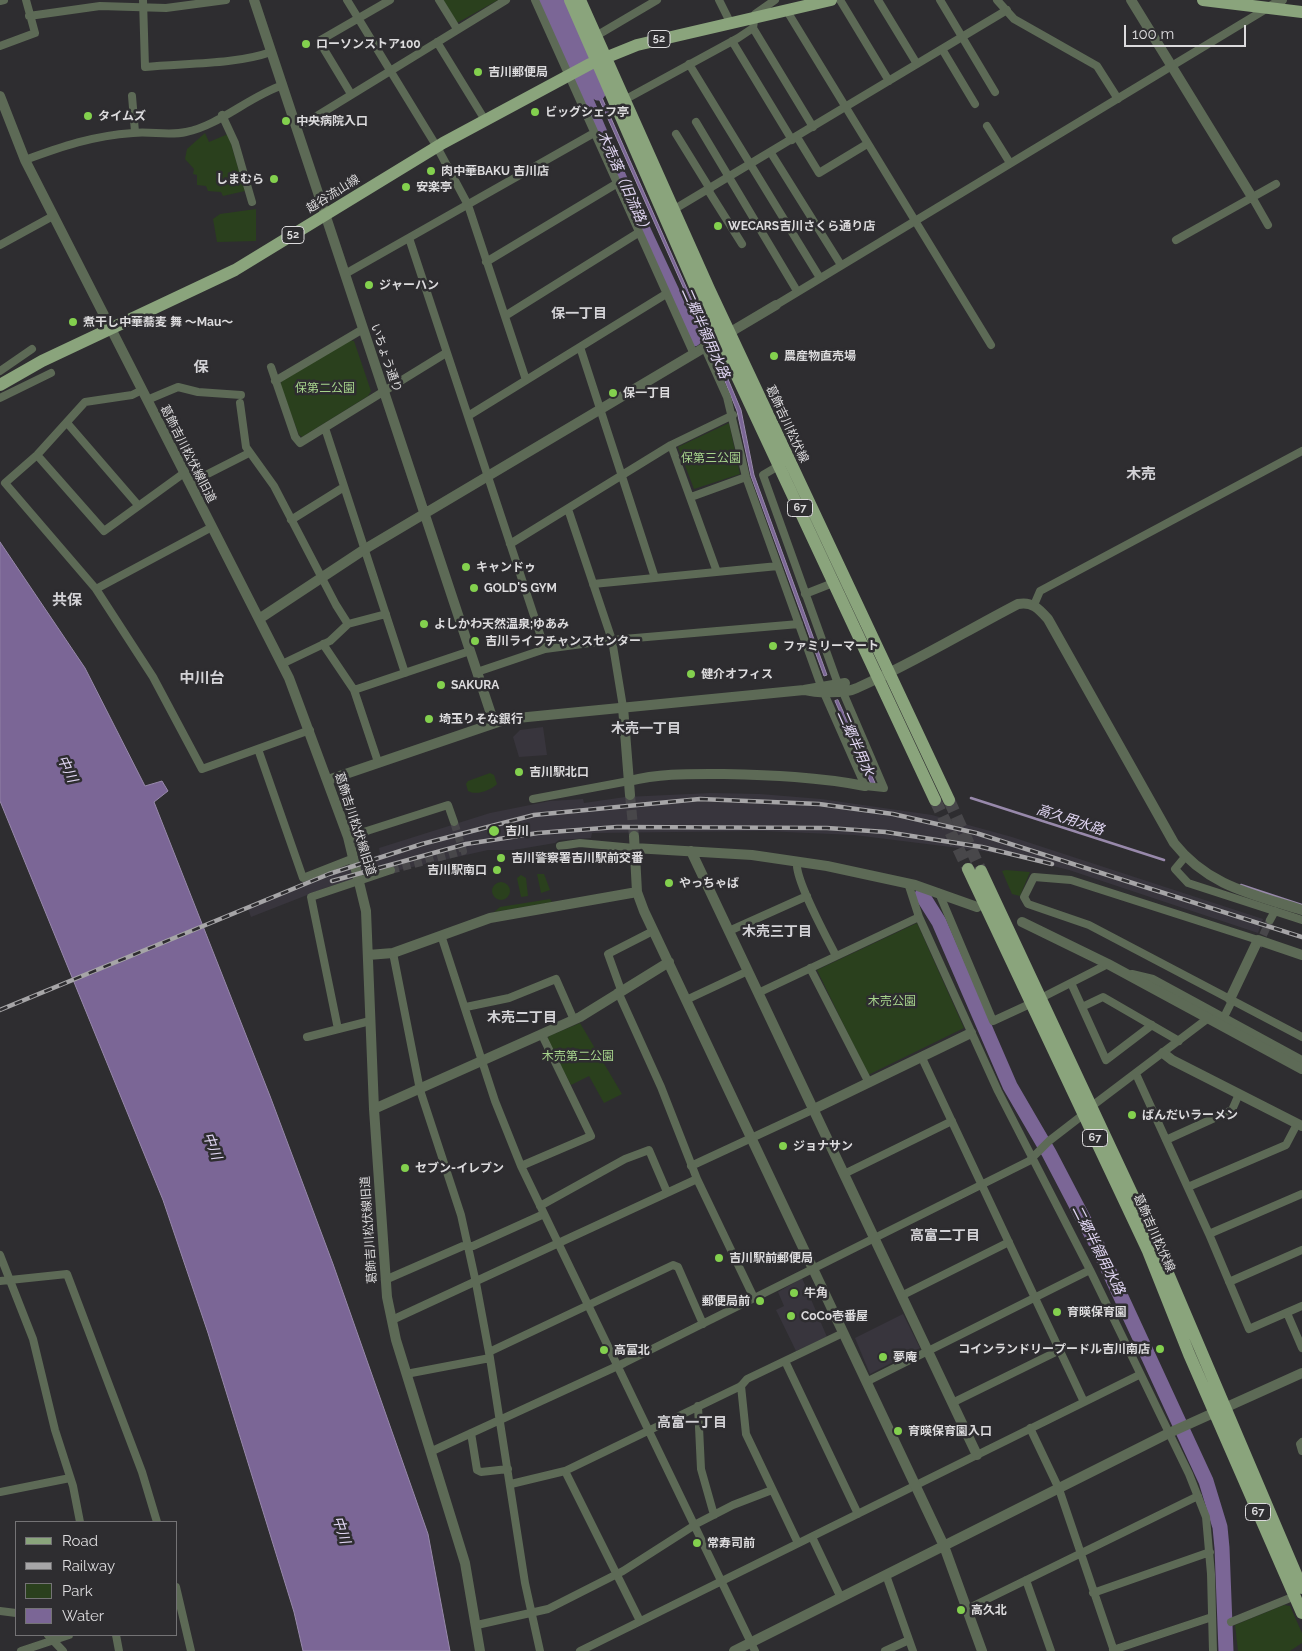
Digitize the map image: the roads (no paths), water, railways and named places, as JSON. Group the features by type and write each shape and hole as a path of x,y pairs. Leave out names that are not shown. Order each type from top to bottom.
{"main road":[{"path":"570,0 597,61"},
{"path":"580,0 596,36 597,61"},
{"name":"越谷流山線","path":"2,379 234,270 438,147 569,74 597,61 636,44 731,24 753,23 787,11 831,0"},
{"path":"1203,0 1302,12"},
{"name":"葛飾吉川松伏線","path":"597,61 626,99 673,210 714,340 780,465 833,583 884,676 935,800"},
{"name":"葛飾吉川松伏線","path":"597,61 714,340 949,800"},
{"name":"葛飾吉川松伏線","path":"968,869 1036,1000 1088,1110 1148,1251 1220,1409 1298,1592 1302,1613"},
{"name":"葛飾吉川松伏線","path":"981,871 1036,1000"}],"street":[{"path":"0,1 4,0"},
{"path":"0,46 35,33 26,0"},
{"path":"30,16 100,6 144,4 166,8 226,0"},
{"path":"347,0 438,147 468,205 526,380"},
{"path":"351,94 319,41 390,0"},
{"path":"439,0 458,30"},
{"path":"296,126 506,0"},
{"path":"535,0 693,352"},
{"path":"596,36 657,0"},
{"path":"720,0 731,24"},
{"path":"775,0 754,14 753,23 813,127"},
{"path":"840,0 889,81"},
{"path":"878,0 917,64"},
{"path":"940,0 995,92"},
{"path":"998,0 1014,18 1097,66 1118,98"},
{"path":"1131,0 1268,225"},
{"path":"259,618 322,576 424,513 693,352 776,305 1282,0"},
{"name":"いちょう通り","path":"257,1 271,52 494,723"},
{"path":"144,4 145,67 219,61 261,56 271,52"},
{"path":"673,210 1007,10"},
{"path":"787,11 990,345"},
{"path":"626,99 732,41 753,23"},
{"path":"732,41 794,138 819,173 867,144"},
{"path":"437,42 485,120"},
{"path":"942,49 975,104"},
{"path":"689,64 820,278"},
{"path":"25,160 85,138 136,132 185,132 200,128 264,91 283,85"},
{"name":"葛飾吉川松伏線旧道","path":"0,96 25,160 282,664 310,730 348,837 360,879 366,911 374,1109 385,1280 392,1320 406,1374 464,1563 477,1625 480,1651"},
{"path":"132,96 136,132"},
{"path":"222,115 234,143 252,202"},
{"path":"696,122 797,292"},
{"path":"987,126 1010,163"},
{"path":"344,274 594,133"},
{"path":"676,134 742,244"},
{"path":"771,153 841,265"},
{"path":"486,262 616,184"},
{"path":"1176,240 1276,184"},
{"path":"0,245 53,216"},
{"path":"505,316 638,233"},
{"path":"409,238 545,649"},
{"path":"468,416 666,294"},
{"path":"275,381 363,329"},
{"path":"714,340 746,477 822,689 865,786"},
{"path":"580,347 655,578"},
{"path":"2,379 32,349"},
{"path":"271,367 295,437 300,443 446,353"},
{"path":"0,398 51,372"},
{"path":"147,400 178,387 241,399 242,429 249,453 266,473 348,624"},
{"path":"142,390 132,395 85,402 68,424 37,455 4,483 96,589 153,677 202,770 310,730"},
{"path":"510,544 671,445 733,415"},
{"path":"68,424 138,504"},
{"path":"325,428 405,673"},
{"path":"671,445 718,572"},
{"path":"1034,605 1040,591 1302,451"},
{"path":"190,483 249,453"},
{"path":"37,455 104,531 138,504 184,473"},
{"path":"533,799 667,774 760,775 837,780 884,788 840,687 763,475 780,465"},
{"path":"690,497 746,477"},
{"path":"291,520 344,487"},
{"path":"568,509 612,640 623,707 630,794"},
{"path":"96,589 212,527"},
{"path":"593,584 778,566"},
{"path":"805,594 833,583"},
{"path":"328,780 511,718 804,690 840,687 857,688 862,684 884,676 1018,604 1026,603 1034,605 1048,619 1174,842 1185,857 1225,885 1302,910"},
{"path":"282,664 323,644 348,624 386,614"},
{"path":"477,672 545,649 612,640 799,624"},
{"path":"323,644 354,690 378,762"},
{"path":"354,690 470,651"},
{"path":"258,749 303,878 354,858"},
{"path":"348,837 448,805 454,822"},
{"path":"634,836 637,892 668,962 944,1546 982,1651"},
{"path":"560,846 580,843 752,855 827,866 908,883 976,907"},
{"path":"690,851 977,1455"},
{"path":"1185,857 1175,869 1188,883 1302,920"},
{"path":"797,862 796,868 807,896 836,956"},
{"path":"338,1029 311,896 391,870"},
{"path":"1302,955 1071,880 1037,876 1031,879 1024,897 1028,904 1089,925 1230,1002 1302,1037"},
{"path":"908,883 919,917 971,1033 1036,1155 1139,1375 1171,1432 1198,1496 1206,1517 1210,1552 1213,1651"},
{"path":"368,955 392,953 490,918 637,892"},
{"path":"939,893 994,1021 1108,964"},
{"path":"729,931 807,896"},
{"path":"1270,920 1275,911"},
{"path":"758,993 919,917"},
{"path":"1022,922 1108,964 1302,1069"},
{"path":"654,931 608,954 620,991 661,1087 697,1179 754,1298"},
{"path":"441,935 495,1100 521,1166 752,1647"},
{"path":"1223,1018 1258,940"},
{"path":"392,953 398,970 420,1090 461,1214 476,1282 540,1651"},
{"path":"374,1109 574,1020 668,962"},
{"path":"810,968 869,1083"},
{"path":"686,1000 748,971"},
{"path":"1121,972 1153,979 1302,1060"},
{"path":"466,1008 509,998 556,979 574,1020"},
{"path":"1071,983 1106,1060 1152,1025"},
{"path":"1082,1007 1103,997 1179,1041"},
{"path":"430,1452 617,1366 1028,1162 1088,1110 1207,1019"},
{"path":"307,1037 370,1021"},
{"path":"692,1166 971,1033"},
{"path":"521,1166 591,1136 542,1034"},
{"path":"1163,1053 1172,1060 1300,1125 1286,1145 1188,1187"},
{"path":"922,1058 1084,1402"},
{"path":"1136,1074 1209,1234 1249,1329 1302,1306"},
{"path":"1166,1140 1232,1110 1239,1094"},
{"path":"844,1174 952,1121"},
{"path":"385,1280 464,1246 473,1246 542,1210 599,1172 650,1150 667,1192"},
{"path":"392,1320 559,1245 697,1179"},
{"path":"1209,1234 1302,1194"},
{"path":"901,1296 1009,1242"},
{"path":"1229,1282 1302,1250"},
{"path":"0,1255 33,1339 80,1521"},
{"path":"406,1374 490,1355 672,1266 678,1268 703,1324"},
{"path":"866,1382 1090,1270"},
{"path":"0,1281 67,1274 142,1472 157,1521"},
{"path":"1287,1313 1302,1348"},
{"path":"511,1484 565,1471 740,1386 747,1379 784,1360 844,1333"},
{"path":"952,1403 1060,1350"},
{"path":"784,1360 858,1514"},
{"path":"734,1651 752,1647 841,1598 1185,1425 1302,1373"},
{"path":"580,1651 1139,1375"},
{"path":"740,1386 746,1434 798,1543"},
{"path":"698,1406 701,1469 714,1515"},
{"path":"1030,1428 1059,1488 1114,1651 1212,1617"},
{"path":"471,1433 477,1470 482,1472 508,1469"},
{"path":"1302,1442 1300,1444 1302,1451"},
{"path":"565,1471 640,1622"},
{"path":"0,1492 70,1478"},
{"path":"477,1625 548,1608 616,1574 693,1526 733,1505 772,1490"},
{"path":"967,1609 1198,1496"},
{"path":"812,1537 841,1598"},
{"path":"1093,1593 1210,1552"},
{"path":"886,1575 913,1651"},
{"path":"1026,1580 1051,1651"},
{"path":"1231,1622 1298,1592"},
{"path":"178,1596 190,1650 181,1651"},
{"path":"0,1611 15,1613"},
{"path":"116,1636 119,1651"},
{"path":"21,1651 51,1638 63,1651"},
{"path":"884,1651 909,1640"}],"water":[{"path":"591,73 707,334 705,336 588,74"},
{"path":"717,353 741,410 754,475 827,675 824,676 751,476 737,411 714,354"},
{"name":"中川","path":"0,542 85,668 145,786 162,781 168,791 154,802 270,1096 333,1264 428,1534 450,1651 303,1651 294,1612 208,1333 163,1200 0,801"},
{"name":"二郷半用水","path":"838,700 875,783 871,784 835,701"}],"waterway":[{"name":"木売落（旧流路）","path":"543,0 624,189 694,339"},
{"name":"二郷半領用水路","path":"558,0 598,93"},
{"name":"二郷半領用水路","path":"698,317 723,371"},
{"name":"高久用水路","path":"971,798 1164,860"},
{"name":"高久用水路","path":"1241,885 1302,905"},
{"name":"二郷半領用水路","path":"922,895 939,922 1010,1086 1049,1153 1097,1245 1206,1481 1220,1527 1226,1651"}],"tunnel":[{"path":"630,795 634,836"},
{"path":"935,800 968,869"},
{"path":"949,800 981,871"},
{"path":"391,870 463,851 454,822"},
{"path":"1258,946 1270,920"}],"railway":[{"path":"0,1010 329,874 422,844 534,815 700,799 819,804 893,814 976,833 1302,937"},
{"path":"332,881 466,844 538,833 617,827 827,828 886,832 982,847 1052,864"}],"place":[{"name":"ローソンストア100","path":"306,44"},
{"name":"吉川郵便局","path":"478,72"},
{"name":"ビッグシェフ亭","path":"535,112"},
{"name":"タイムズ","path":"88,116"},
{"name":"中央病院入口","path":"286,121"},
{"name":"肉中華BAKU 吉川店","path":"431,171"},
{"name":"しまむら","path":"274,179"},
{"name":"安楽亭","path":"406,187"},
{"name":"WECARS吉川さくら通り店","path":"718,226"},
{"name":"ジャーハン","path":"369,285"},
{"name":"煮干し中華蕎麦 舞 〜Mau〜","path":"73,322"},
{"name":"農産物直売場","path":"774,356"},
{"name":"保一丁目","path":"613,393"},
{"name":"キャンドゥ","path":"466,567"},
{"name":"GOLD'S GYM","path":"474,588"},
{"name":"よしかわ天然温泉;ゆあみ","path":"424,624"},
{"name":"吉川ライフチャンスセンター","path":"475,641"},
{"name":"ファミリーマート","path":"773,646"},
{"name":"健介オフィス","path":"691,674"},
{"name":"SAKURA","path":"441,685"},
{"name":"埼玉りそな銀行","path":"429,719"},
{"name":"吉川駅北口","path":"519,772"},
{"name":"吉川","path":"494,831"},
{"name":"吉川警察署吉川駅前交番","path":"501,858"},
{"name":"吉川駅南口","path":"497,870"},
{"name":"やっちゃば","path":"669,883"},
{"name":"ばんだいラーメン","path":"1132,1115"},
{"name":"ジョナサン","path":"783,1146"},
{"name":"セブン-イレブン","path":"405,1168"},
{"name":"吉川駅前郵便局","path":"719,1258"},
{"name":"牛角","path":"794,1293"},
{"name":"郵便局前","path":"760,1301"},
{"name":"育暎保育園","path":"1057,1312"},
{"name":"CoCo壱番屋","path":"791,1316"},
{"name":"コインランドリープードル吉川南店","path":"1160,1349"},
{"name":"高富北","path":"604,1350"},
{"name":"夢庵","path":"883,1357"},
{"name":"育暎保育園入口","path":"898,1431"},
{"name":"常寿司前","path":"697,1543"},
{"name":"高久北","path":"961,1610"}],"district":[{"name":"保一丁目","path":"579,314"},
{"name":"保","path":"201,367"},
{"name":"木売","path":"1141,474"},
{"name":"共保","path":"67,600"},
{"name":"中川台","path":"202,678"},
{"name":"木売一丁目","path":"646,729"},
{"name":"木売三丁目","path":"777,932"},
{"name":"木売二丁目","path":"522,1018"},
{"name":"高富二丁目","path":"945,1236"},
{"name":"高富一丁目","path":"692,1423"}],"park label":[{"name":"保第二公園","path":"325,388"},
{"name":"保第三公園","path":"711,458"},
{"name":"木売公園","path":"892,1001"},
{"name":"木売第二公園","path":"578,1056"}]}
